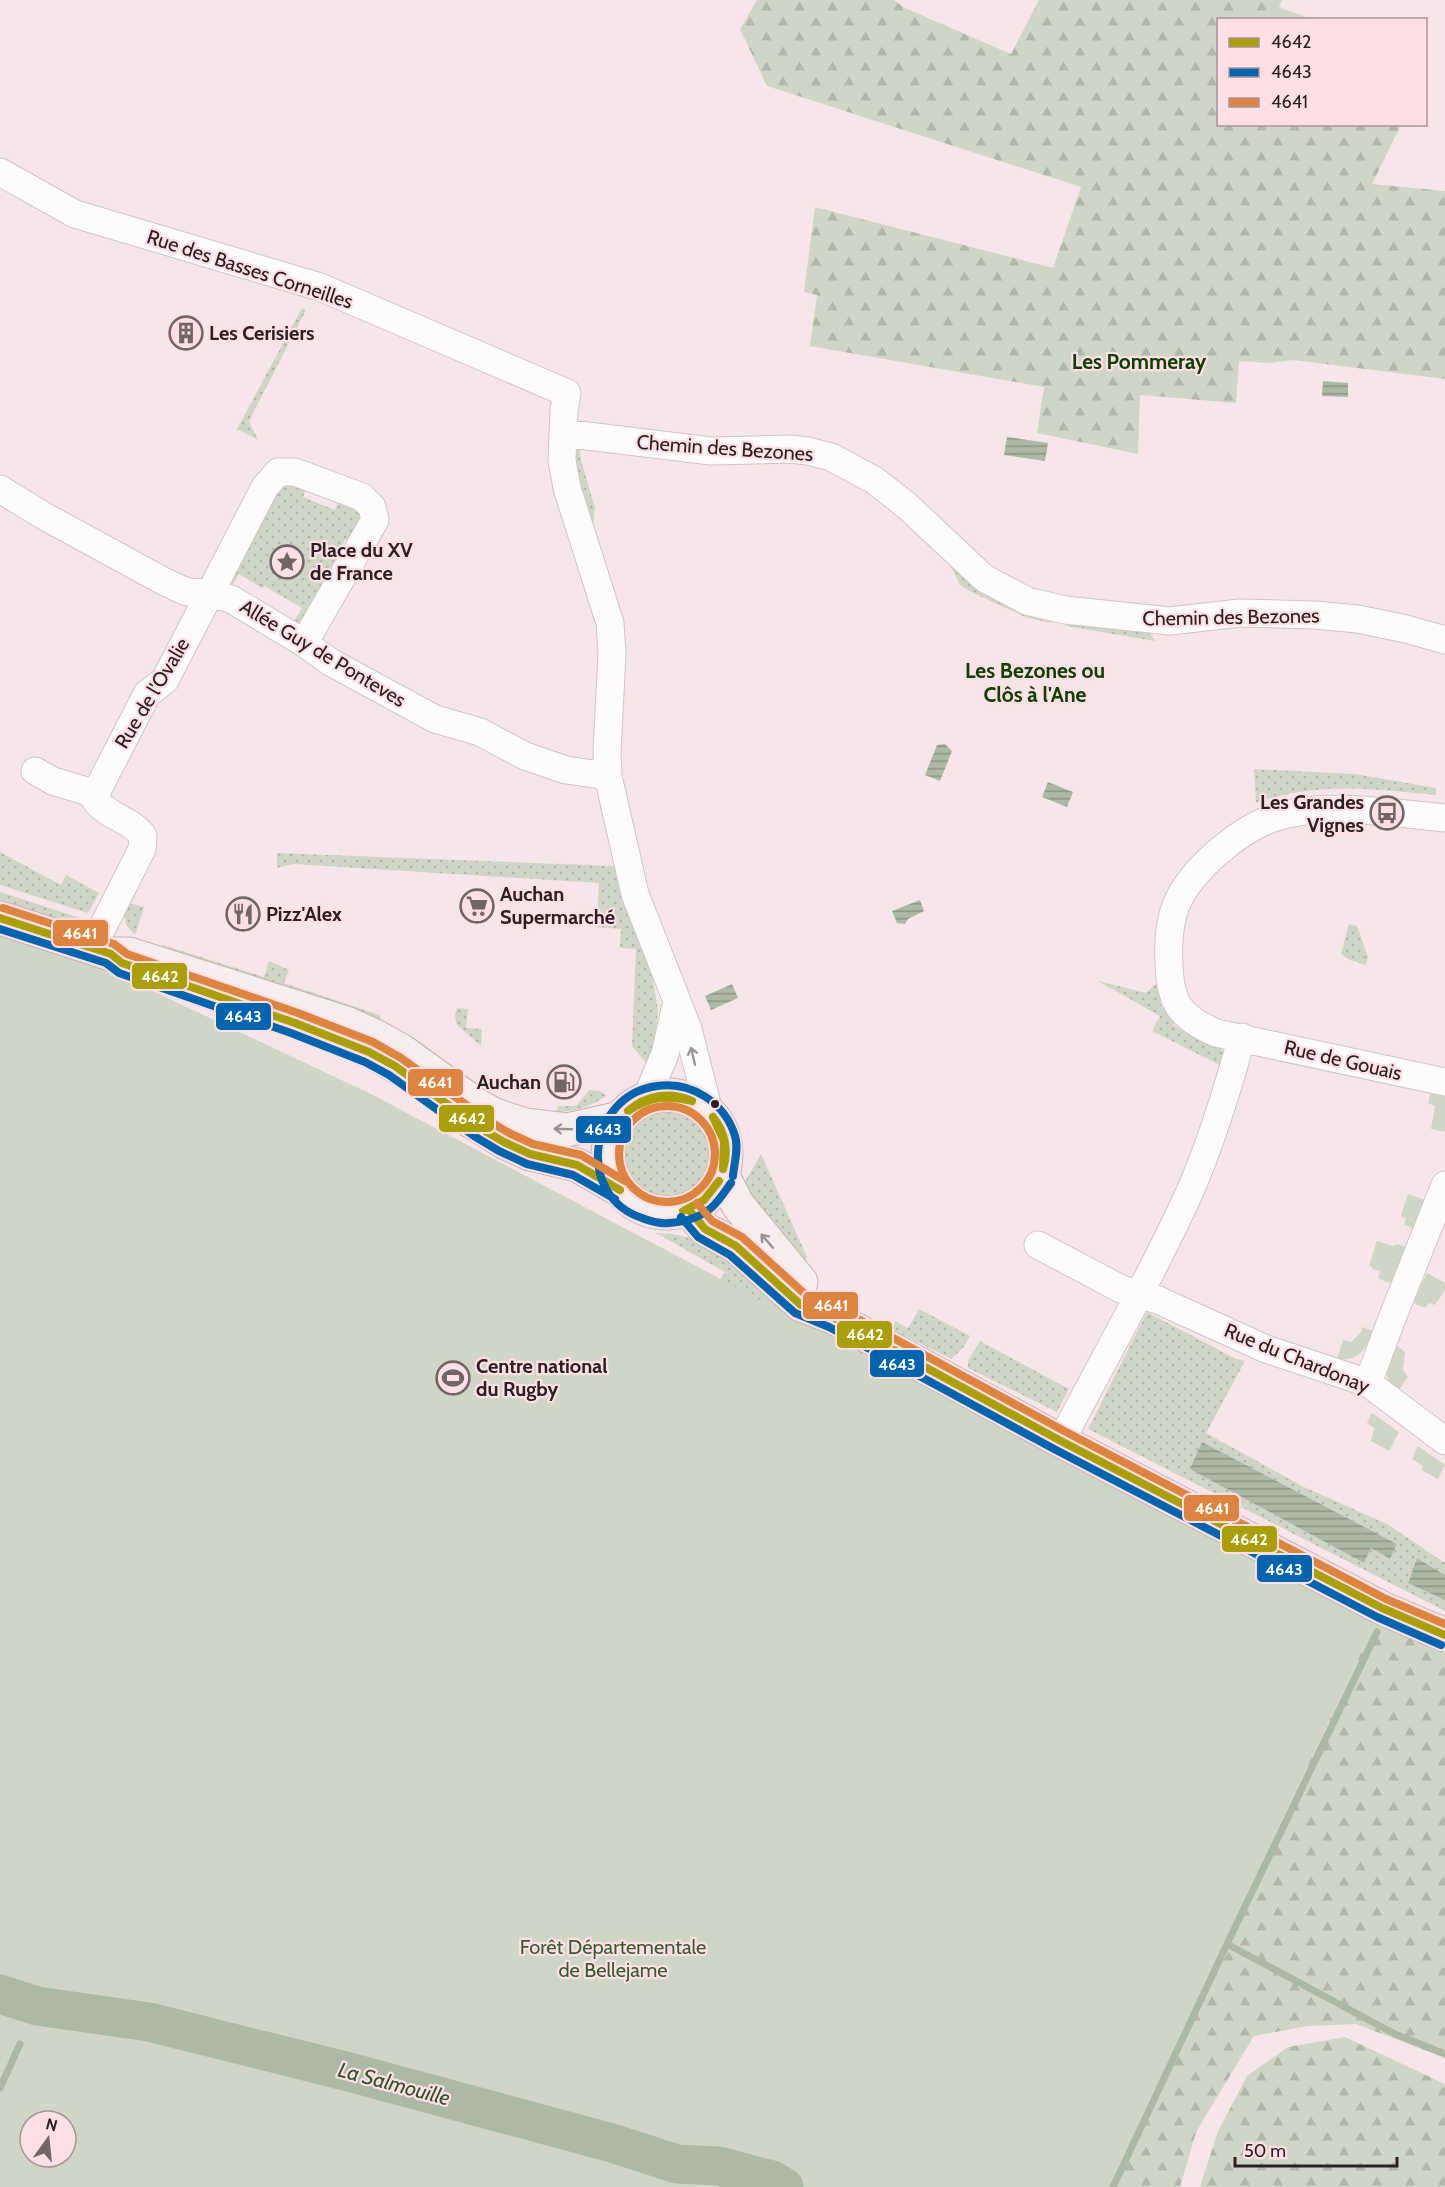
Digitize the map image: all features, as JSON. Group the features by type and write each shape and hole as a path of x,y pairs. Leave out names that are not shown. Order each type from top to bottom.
{"main road":[{"path":"0,918 101,951 122,963 295,1023 369,1052 394,1066 480,1128 504,1142 530,1154 577,1165 620,1190 633,1203 651,1212 670,1214 689,1210 703,1202 715,1191 723,1176 727,1158 724,1138 709,1112 695,1102 679,1096 663,1095 646,1099 627,1110 611,1135 608,1154 611,1173 620,1190"},
{"path":"101,951 129,954 346,1023 402,1051 478,1106 495,1115 525,1125 567,1130 620,1118"},
{"path":"723,1176 738,1205 759,1232 833,1317"},
{"path":"689,1210 705,1229 736,1246 801,1305 833,1317 1061,1441 1382,1608 1445,1635"}],"street":[{"name":"Rue des Basses Corneilles","path":"0,172 75,214 320,287 567,393 563,433"},
{"name":"Chemin des Bezones","path":"563,433 711,451 789,449 831,457 882,486 984,578 1027,601 1065,610 1170,621 1240,613 1315,615 1406,629 1445,640"},
{"path":"563,433 562,460 567,488 610,622 612,654 608,776 641,913 688,1029 709,1112"},
{"path":"209,593 265,487 278,472 295,472 362,497 372,507 375,520 304,643"},
{"name":"Allée Guy de Ponteves","path":"0,489 44,516 165,582 187,592 209,593 231,599 304,643 332,663 435,719 480,732 525,756 566,770 608,776"},
{"name":"Rue de l'Ovalie","path":"96,794 147,694 165,680 209,593"},
{"path":"35,771 53,781 96,794 94,800 102,810 136,827 143,837 142,849 101,951"},
{"name":"Rue de Gouais","path":"1445,818 1346,810 1300,811 1246,830 1200,870 1186,889 1176,905 1169,949 1171,991 1175,1002 1186,1016 1201,1026 1216,1033 1445,1082"},
{"path":"646,1099 665,1054 677,1000"},
{"path":"1061,1441 1191,1189 1208,1146 1242,1037"},
{"path":"1368,1383 1445,1185"},
{"name":"Rue du Chardonay","path":"1038,1245 1121,1289 1139,1293 1266,1349 1368,1383 1445,1441"}],"green space":[{"path":"757,0 894,0 905,8 1011,54 1039,0 1282,0 1279,7 1307,18 1217,18 1217,126 1401,126 1372,184 1445,191 1445,379 1293,360 1269,363 1239,361 1236,403 1140,395 1138,454 1037,433 1044,387 810,346 817,295 804,292 815,207 1053,268 1081,187 767,86 740,29"},
{"path":"302,308 306,310 249,421 258,440 237,429"},
{"path":"568,444 581,446 580,456 595,508 593,524 589,524"},
{"path":"309,482 303,497 335,510 341,495 366,509 356,537 345,540 315,597 318,608 306,623 294,621 302,608 264,586 262,588 239,574 233,585 230,582 274,484"},
{"path":"947,559 1053,618 1051,623 1028,618 971,592 960,585"},
{"path":"1069,621 1149,631 1155,641 1066,626"},
{"path":"1254,769 1355,774 1436,788 1436,795 1346,788 1302,792 1256,803"},
{"path":"0,852 61,885 66,875 99,893 88,913 0,885"},
{"path":"277,853 615,866 626,910 651,970 658,1010 654,1052 646,1063 632,1046 636,949 620,948 621,929 596,927 599,883 293,864 277,868"},
{"path":"0,892 93,922 86,928 75,929 0,905"},
{"path":"126,902 144,907 135,935 126,925 125,918 121,917"},
{"path":"1349,924 1357,926 1368,957 1366,965 1341,954"},
{"name":"Centre national du Rugby","path":"0,935 101,968 136,983 371,1094 1375,1623 1109,2187 0,2187"},
{"path":"160,944 264,977 269,961 289,970 284,983 380,1015 380,1019 200,965"},
{"path":"1098,981 1146,993 1156,984 1162,1008 1169,1006 1177,1018 1173,1025 1206,1044 1209,1039 1217,1044 1224,1057 1222,1066 1152,1031 1160,1016"},
{"path":"186,991 359,1054 355,1064 183,995"},
{"path":"457,1008 468,1009 466,1028 482,1029 481,1046 456,1024"},
{"path":"371,1060 412,1085 407,1093 367,1070"},
{"path":"589,1090 600,1091 607,1096 583,1108 556,1112 559,1106 576,1106"},
{"path":"1431,1091 1445,1097 1445,1132 1431,1129 1435,1106 1428,1103"},
{"path":"667,1105 686,1109 702,1119 712,1135 716,1154 712,1173 702,1189 686,1199 667,1203 648,1199 632,1189 622,1173 618,1154 622,1135 632,1119 648,1109"},
{"path":"761,1154 807,1257 800,1269 772,1239 744,1183"},
{"path":"1408,1194 1430,1202 1418,1230 1404,1225 1406,1218 1401,1216"},
{"path":"656,1233 691,1238 1375,1623 720,1280 725,1272"},
{"path":"1377,1241 1409,1248 1394,1282 1386,1282 1378,1278 1380,1271 1369,1266"},
{"path":"1427,1273 1445,1283 1445,1290 1435,1305 1429,1303 1425,1308 1413,1303"},
{"path":"919,1309 970,1336 963,1348 951,1359 893,1330 895,1321 908,1328"},
{"path":"1147,1312 1236,1359 1245,1361 1206,1433 1304,1487 1387,1524 1445,1563 1445,1575 1417,1558 1408,1582 1445,1600 1445,1611 1088,1429","holes":["1202,1442 1397,1544 1390,1559 1371,1548 1364,1563 1191,1469"]},
{"path":"1362,1327 1374,1331 1371,1345 1367,1343 1355,1357 1337,1359 1343,1340 1351,1342 1361,1332"},
{"path":"980,1341 1069,1389 1057,1412 968,1368 968,1361"},
{"path":"1395,1344 1405,1352 1403,1370 1408,1377 1396,1394 1387,1375"},
{"path":"1372,1413 1399,1432 1389,1451 1371,1441 1374,1428 1367,1423"},
{"path":"1418,1446 1445,1465 1438,1479 1421,1470 1423,1466 1412,1459"},
{"path":"1375,1623 1445,1651 1445,2058 1356,2024 1308,2026 1254,2036 1196,2132 1180,2187 1109,2187"},
{"path":"1345,2037 1445,2084 1445,2187 1200,2187 1218,2131 1247,2076 1288,2047"}],"shaded area":[{"path":"1323,381 1348,383 1348,397 1322,396"},
{"path":"1007,437 1048,443 1045,461 1004,455"},
{"path":"945,744 952,751 940,781 925,775 937,745"},
{"path":"1048,782 1073,792 1067,807 1042,797"},
{"path":"920,900 924,911 908,919 905,924 897,923 892,911"},
{"path":"732,984 738,998 711,1010 705,996"},
{"path":"1202,1442 1397,1544 1390,1559 1371,1548 1364,1563 1190,1469"},
{"path":"1417,1558 1445,1575 1445,1600 1408,1583"}],"waterway":[{"path":"1113,2187 1377,1632"},
{"path":"1227,1944 1395,2034 1445,2054"},
{"name":"La Salmouille","path":"0,1994 37,2006 149,2022 349,2072 612,2143 677,2164 718,2166 772,2180 784,2187"},
{"path":"36,2014 37,2006"},
{"path":"0,2088 20,2044"}],"transit line":[{"name":"4641","path":"3,908 114,944 127,954 298,1013 373,1042 401,1058 509,1133 533,1144 581,1155 625,1181"},
{"name":"4642","path":"0,918 111,954 122,963 295,1023 369,1052 395,1066 480,1128 504,1142 530,1154 577,1165 620,1190"},
{"name":"4643","path":"0,929 106,963 119,973 291,1033 365,1062 389,1075 474,1136 499,1151 527,1164 573,1175 615,1199"},
{"name":"4643","path":"731,1183 714,1205 697,1217 681,1222 665,1223 642,1218 621,1206 606,1189 599,1169 598,1147 604,1126 616,1107 634,1093 657,1086 670,1085 694,1091 715,1104 730,1124 737,1146 733,1176"},
{"name":"4642","path":"628,1111 642,1101 659,1096 675,1096 692,1101"},
{"name":"4642","path":"628,1111 644,1102 659,1098 692,1101"},
{"name":"4641","path":"667,1106 685,1110 701,1120 711,1136 715,1154 711,1172 701,1188 685,1198 667,1202 649,1198 633,1188 623,1172 619,1154 623,1136 633,1120 649,1110 667,1106"},
{"name":"4642","path":"713,1117 725,1141 726,1155 723,1169"},
{"name":"4642","path":"713,1117 724,1141 723,1169"},
{"name":"4642","path":"683,1211 704,1200 719,1181"},
{"name":"4642","path":"683,1211 704,1200 719,1181"},
{"name":"4641","path":"697,1203 712,1221 742,1237 807,1296 838,1308 1066,1432 1386,1599 1445,1624"},
{"name":"4642","path":"689,1210 705,1229 736,1246 801,1305 833,1317 1061,1441 1382,1608 1445,1635"},
{"name":"4643","path":"681,1217 698,1237 730,1255 795,1313 829,1327 1056,1450 1377,1617 1441,1645"}],"place":[{"name":"Les Cerisiers","path":"186,333"},
{"name":"Place du XV de France","path":"287,562"},
{"name":"Les Grandes Vignes","path":"1387,813"},
{"name":"Auchan Supermarché","path":"477,906"},
{"name":"Pizz'Alex","path":"243,914"},
{"name":"Auchan","path":"564,1082"},
{"name":"Centre national du Rugby","path":"453,1378"}],"district":[{"name":"Les Pommeray","path":"1139,362"},
{"name":"Les Bezones ou Clôs à l'Ane","path":"1035,683"}],"park label":[{"name":"Forêt Départementale de Bellejame","path":"613,1958"}]}
